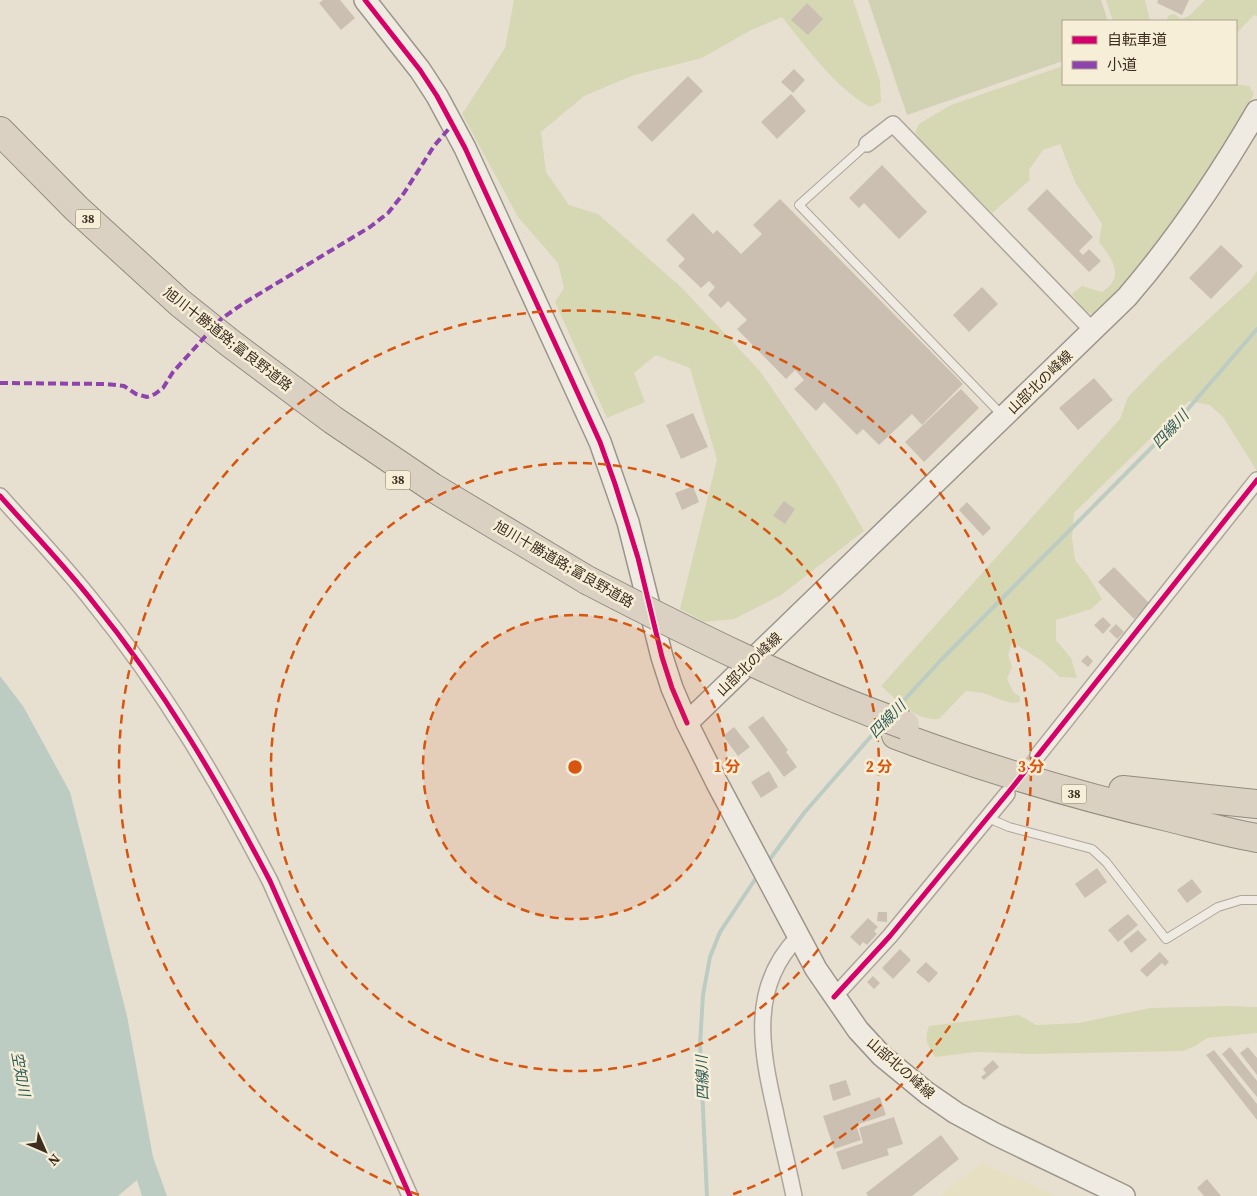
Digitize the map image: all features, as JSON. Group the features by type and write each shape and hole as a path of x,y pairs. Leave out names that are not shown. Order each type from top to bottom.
{"highway":[{"name":"旭川十勝道路;富良野道路","path":"0,131 176,308"},
{"name":"旭川十勝道路;富良野道路","path":"0,155 68,221 226,348 324,430 434,505 586,586 704,653 786,690 900,730 948,755 1028,781 1257,824"},
{"name":"旭川十勝道路;富良野道路","path":"1120,798 1257,838"},
{"name":"38","path":"1120,798 1257,804"},
{"path":"1120,798 1257,854"}],"main road":[{"path":"365,0 438,96 457,132 588,415 603,450 628,522 662,657 672,688 687,723"},
{"name":"山部北の峰線","path":"1124,1196 956,1113 934,1098 882,1056 858,1030 834,997 798,937 687,723 1127,297 1160,258 1230,158 1257,111"}],"street":[{"path":"867,144 892,124 1093,331"},
{"path":"1038,755 1257,480"},
{"path":"0,496 93,601 166,700 203,760 245,832 270,881 410,1196"},
{"path":"834,997 890,936 1008,794"},
{"path":"794,1196 764,1060 762,1020 763,1005 771,977 786,950 798,937"}],"lane":[{"path":"867,144 799,205 1004,417"},
{"path":"988,818 1009,827 1092,849 1106,862 1166,938 1218,907 1242,900 1257,900"}],"shaded area":[{"path":"982,1163 1043,1190 1056,1196 940,1196"}],"green space":[{"path":"514,0 853,0 880,81 881,102 870,107 857,99 833,78 782,17 751,30 702,58 634,75 584,96 541,132 546,172 569,205 598,214 682,288 760,371 834,479 864,531 781,595 734,619 704,622 680,609 717,460 690,368 656,355 634,373 645,402 607,418 555,302 564,288 558,263 518,217 462,114 505,48"},
{"path":"868,0 1101,0 1108,20 1062,20 1062,61 907,115"},
{"path":"1106,0 1145,0 1150,20 1113,20"},
{"path":"1205,0 1257,0 1257,16 1254,15 1237,33 1237,20 1166,20 1169,15 1174,14 1182,19 1190,15"},
{"path":"1062,66 1062,85 1237,84 1249,86 1254,94 1200,186 1159,249 1096,316 1085,310 1072,294 1082,286 1102,292 1113,280 1114,268 1112,261 1099,242 1102,224 1076,184 1060,144 1043,150 1029,170 1030,180 992,213 923,144 915,132 919,124 951,105"},
{"path":"1257,271 1257,471 1223,417 1210,405 1189,401 1074,513 1072,538 1075,560 1088,576 1102,599 1091,609 1056,620 1056,640 1071,658 1077,678 1060,677 1042,661 1012,642 1008,655 1012,667 1007,679 1014,693 1020,696 1020,702 1007,702 984,693 966,691 939,719 922,717 900,704 881,686 1120,419 1128,397 1161,363 1250,281"},
{"path":"1257,1007 1257,1033 1207,1038 1184,1051 1031,1054 976,1052 935,1057 928,1045 927,1039 929,1026 1019,1015 1036,1025 1079,1023 1150,1008"}],"water":[{"name":"空知川","path":"0,676 23,706 70,792 127,1016 153,1157 167,1196 142,1196 137,1180 118,1196 0,1196"}],"building":[{"path":"323,0 340,0 355,18 341,30 319,3"},
{"path":"1158,0 1189,0 1182,15 1157,3"},
{"path":"807,3 823,19 808,35 791,20"},
{"path":"794,69 805,80 793,93 781,82"},
{"path":"688,76 703,91 652,142 637,127"},
{"path":"791,94 806,111 777,139 761,122"},
{"path":"882,165 927,212 899,239 864,203 859,208 849,198"},
{"path":"1047,189 1093,237 1079,251 1083,255 1089,249 1101,261 1089,272 1027,209"},
{"path":"780,199 963,384 922,425 912,414 879,445 863,429 857,435 824,402 816,411 794,389 804,380 795,370 786,379 737,329 747,320 728,301 721,308 708,295 715,287 709,281 701,288 678,266 685,259 666,240 693,213 713,234 717,230 741,254 762,234 753,225"},
{"path":"1221,245 1243,266 1211,299 1189,278"},
{"path":"982,287 998,304 969,332 953,315"},
{"path":"1094,378 1113,400 1078,430 1059,408"},
{"path":"961,389 979,408 924,462 905,442"},
{"path":"693,413 708,447 681,459 666,425"},
{"path":"693,486 699,502 682,510 675,493"},
{"path":"784,501 795,509 785,524 773,516"},
{"path":"967,502 991,528 983,536 959,510"},
{"path":"1114,567 1150,604 1134,619 1098,582"},
{"path":"1103,617 1111,625 1103,634 1094,625"},
{"path":"1116,624 1124,632 1117,639 1109,631"},
{"path":"1087,655 1093,661 1088,667 1081,661"},
{"path":"763,716 788,750 786,752 797,767 784,777 748,727"},
{"path":"734,727 750,747 738,756 723,736"},
{"path":"769,771 778,787 761,798 751,782"},
{"path":"1097,868 1107,882 1085,898 1075,884"},
{"path":"1192,879 1202,892 1187,903 1177,890"},
{"path":"878,912 887,912 887,922 877,921"},
{"path":"1128,914 1138,925 1118,942 1108,930"},
{"path":"868,918 878,927 874,931 877,934 867,945 863,942 860,946 850,937"},
{"path":"1138,930 1147,940 1131,953 1123,942"},
{"path":"900,949 911,960 893,979 882,968"},
{"path":"1160,952 1169,962 1165,966 1162,963 1147,977 1140,970"},
{"path":"926,962 938,973 929,983 916,972"},
{"path":"873,976 880,983 874,989 867,982"},
{"path":"1230,1047 1257,1081 1257,1097 1222,1054"},
{"path":"1248,1047 1257,1058 1257,1075 1240,1053"},
{"path":"1214,1050 1257,1104 1257,1120 1206,1055"},
{"path":"993,1060 999,1067 984,1080 981,1077 986,1073 983,1069"},
{"path":"846,1080 851,1095 833,1101 829,1085"},
{"path":"880,1097 886,1115 856,1125 861,1140 834,1149 823,1116"},
{"path":"894,1117 903,1144 887,1149 889,1155 842,1170 836,1152 863,1143 859,1128"},
{"path":"941,1135 959,1159 912,1196 868,1196 866,1193"},
{"path":"1207,1179 1221,1196 1204,1196 1197,1188"}],"waterway":[{"name":"四線川","path":"895,710 941,660 1175,424 1257,329"},
{"name":"四線川","path":"767,863 804,813 880,726"},
{"name":"四線川","path":"707,1196 700,1044 703,995 710,957 720,932 758,875"}],"tunnel":[{"path":"1017,781 1038,755"}],"marked path":[{"path":"0,383 106,384 124,386 136,394 147,397 155,394 163,388 173,372 221,319 244,303 370,227 388,213 404,193 434,146 453,124"}],"cycle path":[{"path":"365,0 420,70 437,96 465,148 600,442 638,558 662,657 672,688 687,723"},
{"path":"834,997 890,936 1007,794 1257,480"},
{"path":"0,496 71,575 119,635 166,702 210,772 270,881 410,1196"}]}
